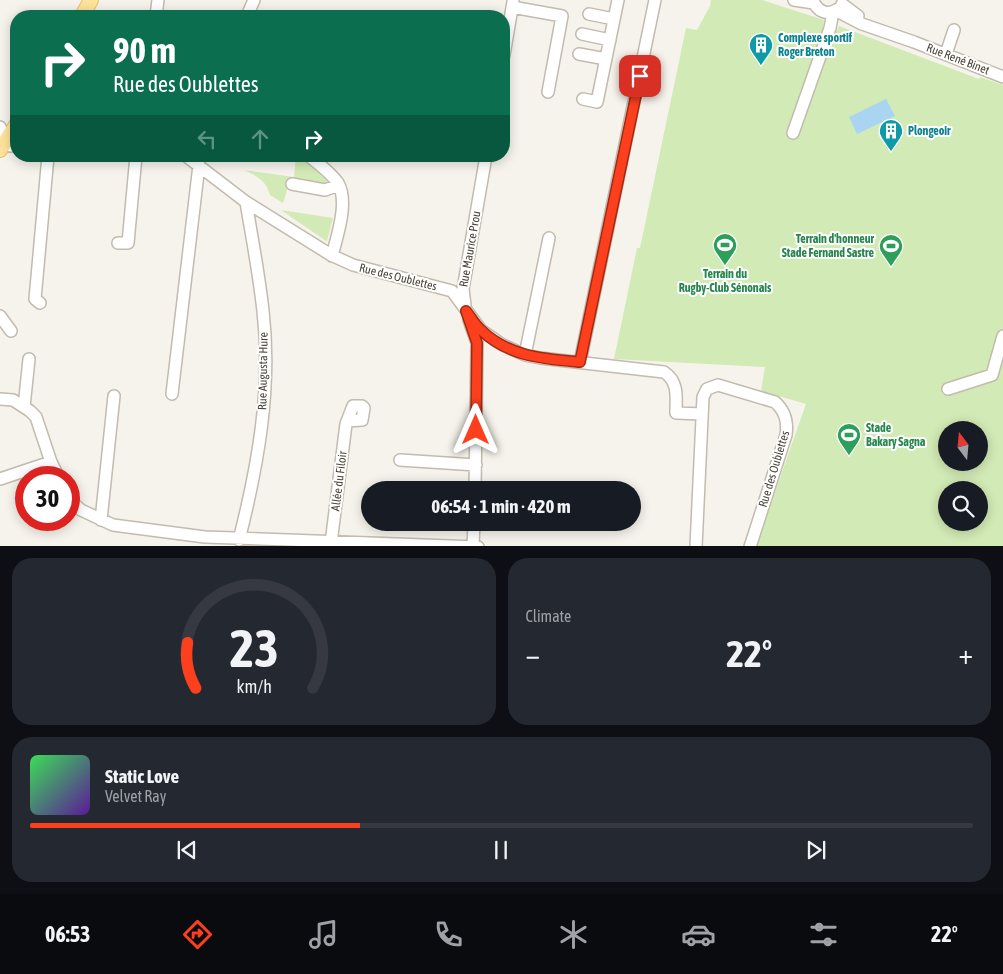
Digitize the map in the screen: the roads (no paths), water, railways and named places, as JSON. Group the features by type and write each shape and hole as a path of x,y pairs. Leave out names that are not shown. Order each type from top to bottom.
{"street":[{"path":"583,99 597,102 618,0"},
{"path":"580,362 656,0"},
{"path":"794,0 813,2"},
{"name":"Rue René Binet","path":"813,2 822,12 839,7 862,24 1003,77"},
{"path":"510,21 513,4 562,16 548,92"},
{"path":"793,133 839,7"},
{"path":"589,14 614,19"},
{"path":"946,54 954,30"},
{"path":"582,34 610,40"},
{"path":"579,54 606,59"},
{"path":"40,303 35,299 47,162"},
{"path":"118,242 128,244 135,162"},
{"name":"Rue des Oublettes","path":"195,162 246,202 332,256 353,266 452,291 481,330 500,344 525,356 664,372 670,375 675,385 676,413 702,414"},
{"path":"316,162 339,185 343,202 339,230 332,256"},
{"name":"Rue Maurice Prou","path":"475,481 477,343 466,311 463,289 485,162"},
{"path":"172,394 199,165"},
{"path":"292,184 325,190 339,185"},
{"name":"Rue Augusta Hure","path":"239,540 257,464 264,407 265,355 263,312 246,202"},
{"path":"525,356 549,238"},
{"path":"0,316 12,331"},
{"path":"948,389 992,375 1003,336"},
{"path":"24,407 29,359"},
{"name":"Rue des Oublettes","path":"696,546 702,414 705,392 709,387 718,385 774,402 785,415 786,435 750,546"},
{"path":"101,520 114,396"},
{"path":"0,399 13,400 36,417 53,466"},
{"name":"Allée du Filoir","path":"331,543 347,420"},
{"path":"400,460 476,465"},
{"path":"0,479 51,462"},
{"path":"80,508 113,525 205,537 239,540 478,546"},
{"path":"474,531 474,546"}],"water":[{"path":"886,99 895,116 857,134 849,117"}],"place":[{"name":"Complexe sportif Roger Breton","path":"761,66"},
{"name":"Plongeoir","path":"891,152"},
{"name":"Terrain du Rugby-Club Sénonais","path":"725,266"},
{"name":"Terrain d'honneur Stade Fernand Sastre","path":"891,267"},
{"name":"Stade Bakary Sagna","path":"849,456"}]}
